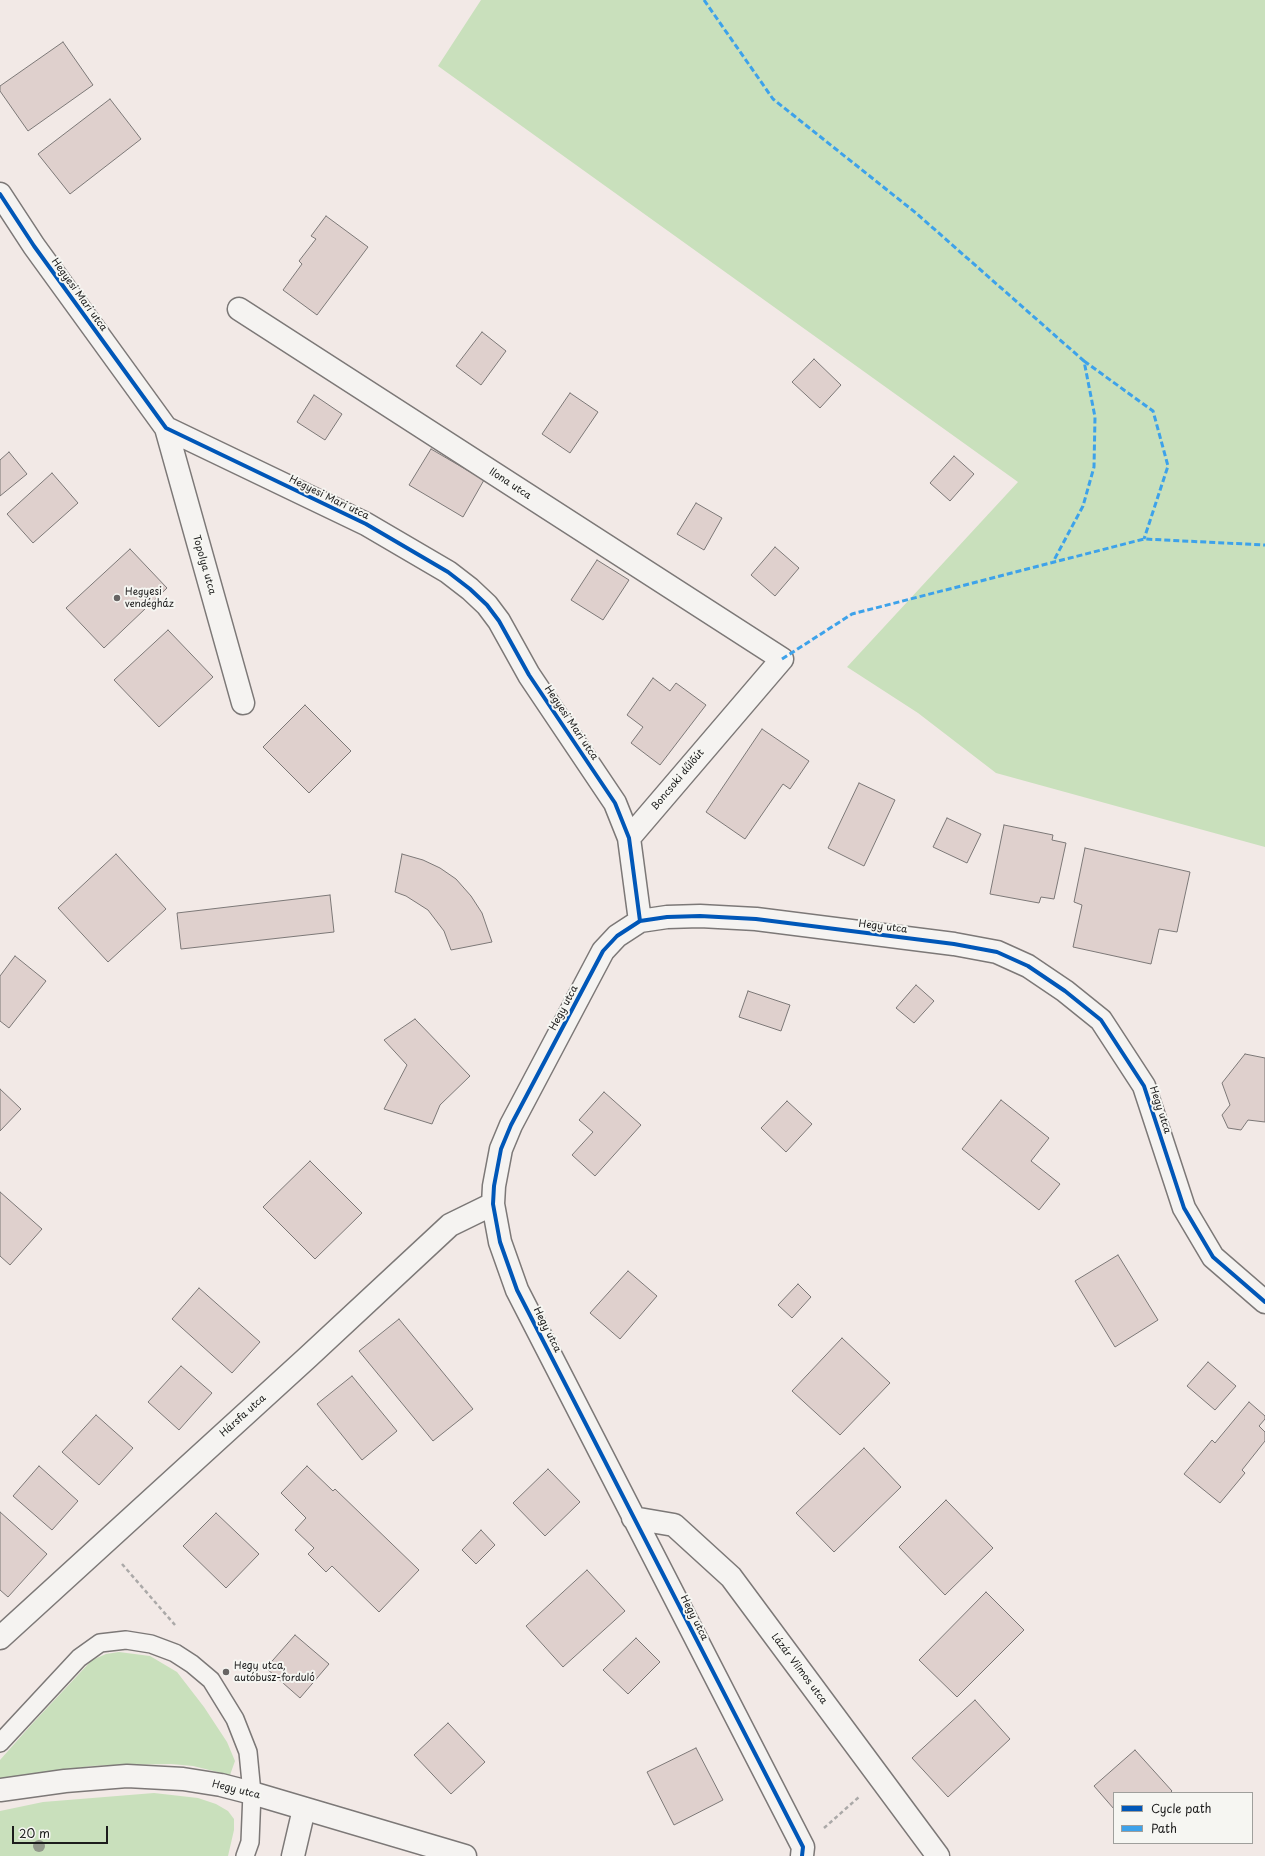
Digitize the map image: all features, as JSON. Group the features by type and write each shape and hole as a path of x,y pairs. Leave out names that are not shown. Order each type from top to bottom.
{"street":[{"name":"Hegyesi Mari utca","path":"0,194 34,246 166,428 366,524 448,572 470,589 487,605 499,621 529,674 615,803 629,838"},
{"name":"Ilona utca","path":"239,309 782,659"},
{"name":"Topolya utca","path":"166,428 243,703"},
{"name":"Boncsoki dűlőút","path":"629,838 782,659"},
{"path":"629,838 640,920"},
{"name":"Hegy utca","path":"802,1851 517,1290 500,1242 493,1204 497,1168 501,1149 511,1125 603,951 617,936 640,920 700,916 756,919 954,944 997,952 1028,966 1101,1020 1144,1086 1184,1208 1213,1257 1265,1302"},
{"name":"Hársfa utca","path":"0,1638 308,1357 450,1225 493,1204"},
{"name":"Lázár Vilmos utca","path":"633,1518 674,1525 731,1577 938,1856"},
{"name":"Hegy utca","path":"0,1790 65,1781 127,1776 183,1779 221,1785 252,1793 465,1856"},
{"path":"293,1856 304,1808"}],"lane":[{"path":"0,1743 79,1658 100,1642 126,1640 151,1644 174,1653 192,1664 211,1680 236,1719 248,1752 252,1793 250,1842 246,1856"}],"path":[{"path":"104,1543 177,1627"},
{"path":"802,1851 880,1779"}],"green space":[{"path":"481,0 1265,0 1265,847 996,773 918,713 847,667 1018,482 438,66"},
{"path":"119,1652 150,1656 177,1672 204,1707 227,1742 235,1761 230,1775 193,1766 171,1764 119,1765 91,1766 0,1780 0,1760 31,1725 92,1660 106,1654"},
{"path":"154,1793 198,1798 216,1804 228,1811 234,1819 234,1830 228,1856 0,1856 0,1811 43,1802"}],"building":[{"path":"63,42 93,85 28,131 0,91 0,86"},
{"path":"110,99 141,139 70,194 38,154"},
{"path":"326,216 368,247 317,315 283,290 302,264 299,261 316,239 311,236"},
{"path":"482,332 506,351 481,385 456,366"},
{"path":"814,359 841,385 820,408 792,382"},
{"path":"570,393 598,412 570,453 542,434"},
{"path":"314,395 342,414 325,440 297,422"},
{"path":"431,449 484,480 463,517 409,485"},
{"path":"9,452 27,474 0,496 0,460"},
{"path":"954,456 974,474 950,501 930,483"},
{"path":"52,473 78,503 33,543 7,514"},
{"path":"696,503 722,518 704,550 677,534"},
{"path":"775,547 799,568 775,596 751,575"},
{"name":"Hegyesi vendégház","path":"130,549 167,588 104,648 66,608"},
{"path":"597,560 629,580 603,620 571,600"},
{"path":"168,630 213,677 159,727 114,680"},
{"path":"653,678 670,691 676,683 706,705 660,765 631,743 643,727 627,715"},
{"path":"305,705 351,751 309,793 263,747"},
{"path":"762,729 809,761 790,789 783,784 745,839 706,812"},
{"path":"859,783 895,800 864,866 828,848"},
{"path":"947,818 981,834 967,863 933,847"},
{"path":"1004,825 1053,835 1052,840 1066,843 1054,899 1041,897 1039,903 990,894"},
{"path":"1085,848 1190,872 1177,932 1159,929 1151,964 1073,947 1082,905 1074,902"},
{"path":"116,854 166,909 108,962 58,908"},
{"path":"402,854 423,860 440,868 456,879 471,896 482,913 492,942 451,950 444,931 428,910 406,896 395,892"},
{"path":"330,895 334,932 181,949 177,913"},
{"path":"15,956 46,981 9,1028 0,1021 0,976"},
{"path":"916,985 934,1001 914,1023 896,1008"},
{"path":"748,991 790,1005 781,1031 739,1017"},
{"path":"415,1019 470,1076 440,1105 432,1124 384,1109 407,1065 384,1040"},
{"path":"1245,1054 1265,1058 1265,1122 1248,1120 1241,1130 1228,1128 1222,1115 1230,1105 1222,1083"},
{"path":"0,1089 21,1109 0,1131"},
{"path":"604,1092 641,1125 595,1176 572,1155 593,1132 579,1120"},
{"path":"1001,1100 1049,1138 1031,1161 1060,1184 1039,1210 962,1149"},
{"path":"787,1101 812,1124 786,1152 761,1128"},
{"path":"310,1161 362,1213 315,1259 263,1207"},
{"path":"0,1192 42,1229 10,1265 0,1256"},
{"path":"1118,1255 1158,1320 1115,1347 1075,1281"},
{"path":"628,1271 657,1296 620,1339 590,1313"},
{"path":"798,1284 811,1297 792,1318 778,1305"},
{"path":"199,1288 260,1342 232,1373 172,1319"},
{"path":"399,1319 473,1409 433,1441 359,1351"},
{"path":"842,1338 890,1383 840,1435 792,1391"},
{"path":"1208,1362 1236,1386 1215,1410 1187,1386"},
{"path":"181,1366 212,1393 179,1430 148,1402"},
{"path":"352,1376 397,1431 362,1460 317,1404"},
{"path":"1249,1402 1265,1416 1265,1419 1259,1426 1265,1432 1265,1441 1242,1470 1245,1473 1220,1503 1184,1474 1212,1440 1215,1443"},
{"path":"96,1415 133,1448 99,1485 62,1452"},
{"path":"864,1448 901,1487 834,1552 796,1513"},
{"path":"39,1466 78,1501 52,1530 13,1496"},
{"path":"307,1466 333,1491 335,1489 419,1570 379,1612 332,1566 326,1572 308,1554 314,1548 295,1530 306,1518 281,1493"},
{"path":"548,1469 580,1502 545,1536 513,1503"},
{"path":"946,1500 993,1548 945,1595 899,1547"},
{"path":"0,1512 47,1554 8,1597 0,1590"},
{"path":"216,1513 259,1554 226,1588 183,1546"},
{"path":"481,1530 495,1545 476,1564 462,1550"},
{"path":"587,1570 625,1611 563,1667 526,1626"},
{"path":"986,1592 1024,1630 957,1697 919,1660"},
{"path":"295,1635 329,1664 300,1698 266,1668"},
{"path":"636,1638 660,1662 628,1694 603,1670"},
{"path":"975,1700 1010,1739 948,1797 912,1758"},
{"path":"448,1723 485,1762 451,1794 414,1755"},
{"path":"696,1748 723,1800 674,1825 647,1772"},
{"path":"1135,1750 1172,1791 1113,1792 1113,1808 1094,1786"}],"marked path":[{"path":"704,0 773,99 916,213 1084,361 1095,417 1094,467 1083,506 1053,562"},
{"path":"1084,361 1153,411 1168,466 1144,539"},
{"path":"782,659 852,614 1144,539 1265,545"}],"cycle path":[{"path":"0,194 34,246 166,428 366,524 448,572 470,589 487,605 499,621 529,675 615,803 629,838 640,921"},
{"path":"802,1856 803,1847 517,1290 500,1242 493,1204 494,1186 501,1149 511,1125 603,951 617,936 640,921 667,917 700,916 756,919 954,944 997,952 1028,966 1065,991 1101,1020 1144,1086 1184,1208 1213,1257 1265,1302"}],"place":[{"name":"Hegyesi vendégház","path":"117,598"},
{"name":"Hegy utca, autóbusz-forduló","path":"226,1672"}]}
